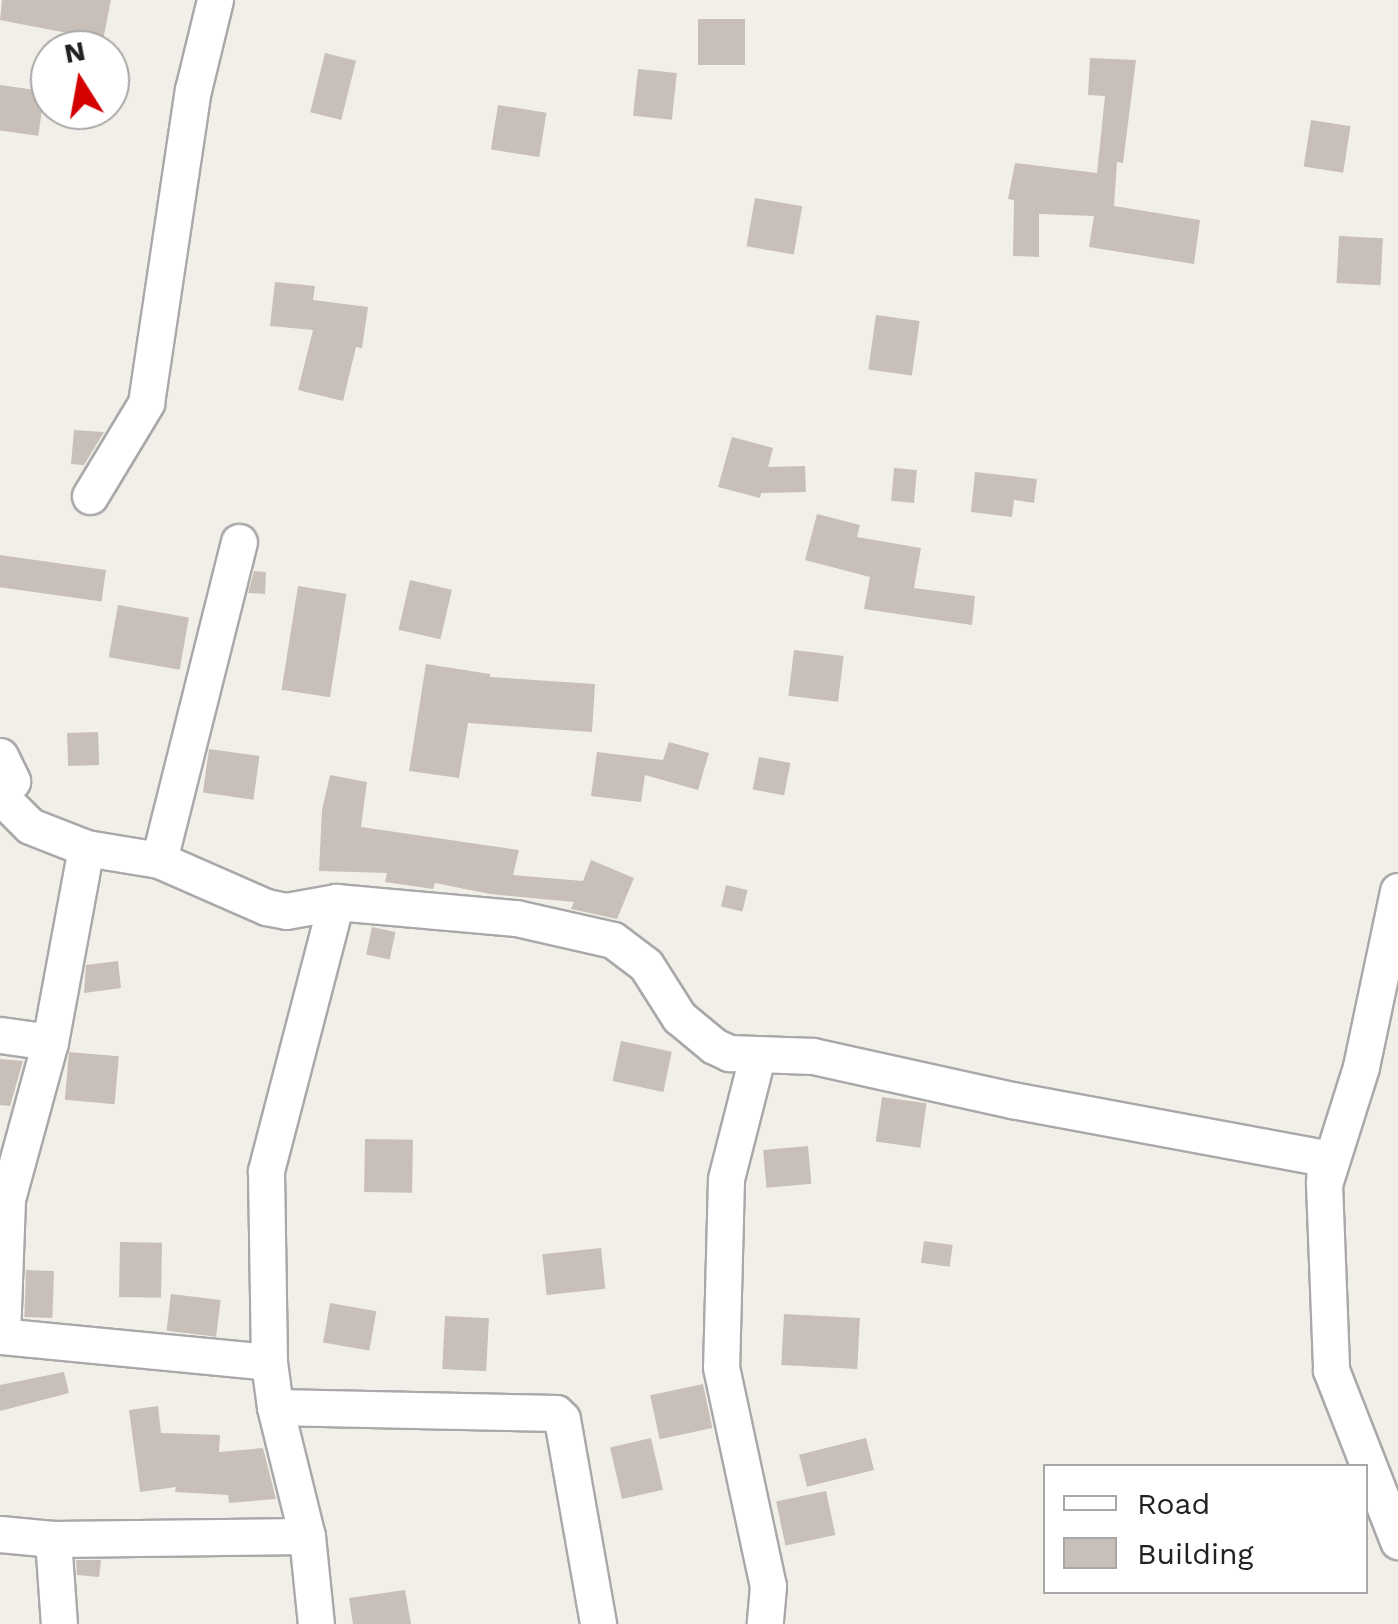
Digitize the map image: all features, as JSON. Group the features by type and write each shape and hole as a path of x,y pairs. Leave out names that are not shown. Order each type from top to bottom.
{"street":[{"path":"90,496 146,404 193,90 216,0"},
{"path":"159,860 239,542"},
{"path":"0,756 12,781 0,795 30,826 86,848 159,860 266,908 286,911 336,902 516,918 613,940 636,954 679,1016 714,1046 758,1057 813,1056 1012,1100 1326,1158 1332,1370 1398,1541"},
{"path":"86,848 50,1042 7,1200 1,1336 268,1362"},
{"path":"1324,1184 1361,1067 1392,944 1398,891"},
{"path":"316,1624 307,1536 274,1407 268,1362 266,1170 336,902"},
{"path":"0,1035 50,1042"},
{"path":"758,1057 726,1179 721,1366 768,1586 765,1624"},
{"path":"274,1407 556,1413 562,1419 598,1624"},
{"path":"0,1534 54,1539 307,1536"},
{"path":"54,1539 59,1624"}],"building":[{"path":"2,0 111,0 105,30 52,30 0,20"},
{"path":"698,19 745,19 745,65 698,65"},
{"path":"325,53 356,61 341,120 310,112"},
{"path":"1090,58 1136,60 1123,163 1117,162 1114,206 1200,220 1194,264 1089,247 1094,216 1039,214 1039,257 1013,256 1014,200 1008,199 1015,163 1097,173 1105,96 1088,95"},
{"path":"638,69 677,73 672,120 633,116"},
{"path":"0,85 30,89 30,130 39,130 38,136 0,130"},
{"path":"498,105 546,113 539,157 491,149"},
{"path":"1311,120 1351,126 1343,173 1304,166"},
{"path":"755,198 802,206 794,255 746,246"},
{"path":"1339,236 1383,238 1380,285 1337,283"},
{"path":"275,282 315,286 313,300 368,307 362,348 356,347 343,401 298,390 313,330 270,326"},
{"path":"876,315 920,321 912,376 868,369"},
{"path":"74,430 104,432 84,465 71,464"},
{"path":"732,437 773,448 768,467 805,466 806,492 761,493 760,498 718,487"},
{"path":"894,468 917,470 914,503 891,501"},
{"path":"975,472 1037,479 1034,503 1014,500 1012,517 971,512"},
{"path":"817,514 860,525 857,537 921,548 914,588 975,596 972,625 864,609 870,577 805,560"},
{"path":"0,555 106,570 102,602 0,587"},
{"path":"254,571 266,572 265,594 248,593"},
{"path":"410,580 452,590 440,639 399,630"},
{"path":"298,586 346,594 330,697 282,690"},
{"path":"118,605 189,618 180,670 109,657"},
{"path":"794,650 844,656 838,702 788,696"},
{"path":"426,664 490,677 595,684 592,732 468,723 459,778 409,771"},
{"path":"98,732 99,765 68,766 67,733"},
{"path":"669,742 709,753 698,790 645,775 641,802 591,796 597,752 663,760"},
{"path":"209,749 260,756 253,800 203,793"},
{"path":"759,757 790,763 784,795 753,789"},
{"path":"330,775 367,782 361,827 519,850 513,875 583,881 591,860 634,878 617,919 571,909 574,902 490,894 435,883 433,889 385,882 387,873 319,871 322,810"},
{"path":"726,885 747,890 742,911 721,906"},
{"path":"372,927 395,932 390,959 366,954"},
{"path":"118,961 121,988 84,993 86,965"},
{"path":"621,1041 672,1052 663,1092 612,1081"},
{"path":"69,1052 119,1056 115,1104 65,1100"},
{"path":"0,1059 23,1061 10,1106 0,1105"},
{"path":"882,1097 927,1103 920,1148 876,1142"},
{"path":"365,1139 413,1140 412,1193 364,1192"},
{"path":"808,1146 811,1184 766,1188 763,1150"},
{"path":"924,1241 953,1245 950,1267 921,1263"},
{"path":"120,1242 162,1243 161,1298 119,1297"},
{"path":"601,1248 605,1289 547,1295 542,1254"},
{"path":"26,1270 54,1271 52,1318 24,1317"},
{"path":"171,1294 221,1300 216,1337 166,1331"},
{"path":"330,1303 376,1311 369,1351 323,1342"},
{"path":"784,1314 860,1318 857,1369 781,1365"},
{"path":"445,1316 489,1318 486,1371 442,1369"},
{"path":"64,1372 69,1393 0,1411 0,1385"},
{"path":"703,1384 712,1428 660,1439 650,1395"},
{"path":"158,1406 161,1433 220,1435 219,1452 263,1448 276,1499 229,1503 228,1495 175,1492 176,1487 140,1492 129,1410"},
{"path":"651,1438 663,1490 622,1499 610,1447"},
{"path":"866,1438 874,1470 807,1487 799,1455"},
{"path":"826,1491 835,1535 785,1546 776,1502"},
{"path":"76,1560 101,1560 99,1577 77,1575"},
{"path":"405,1590 411,1624 353,1624 349,1598"}]}
